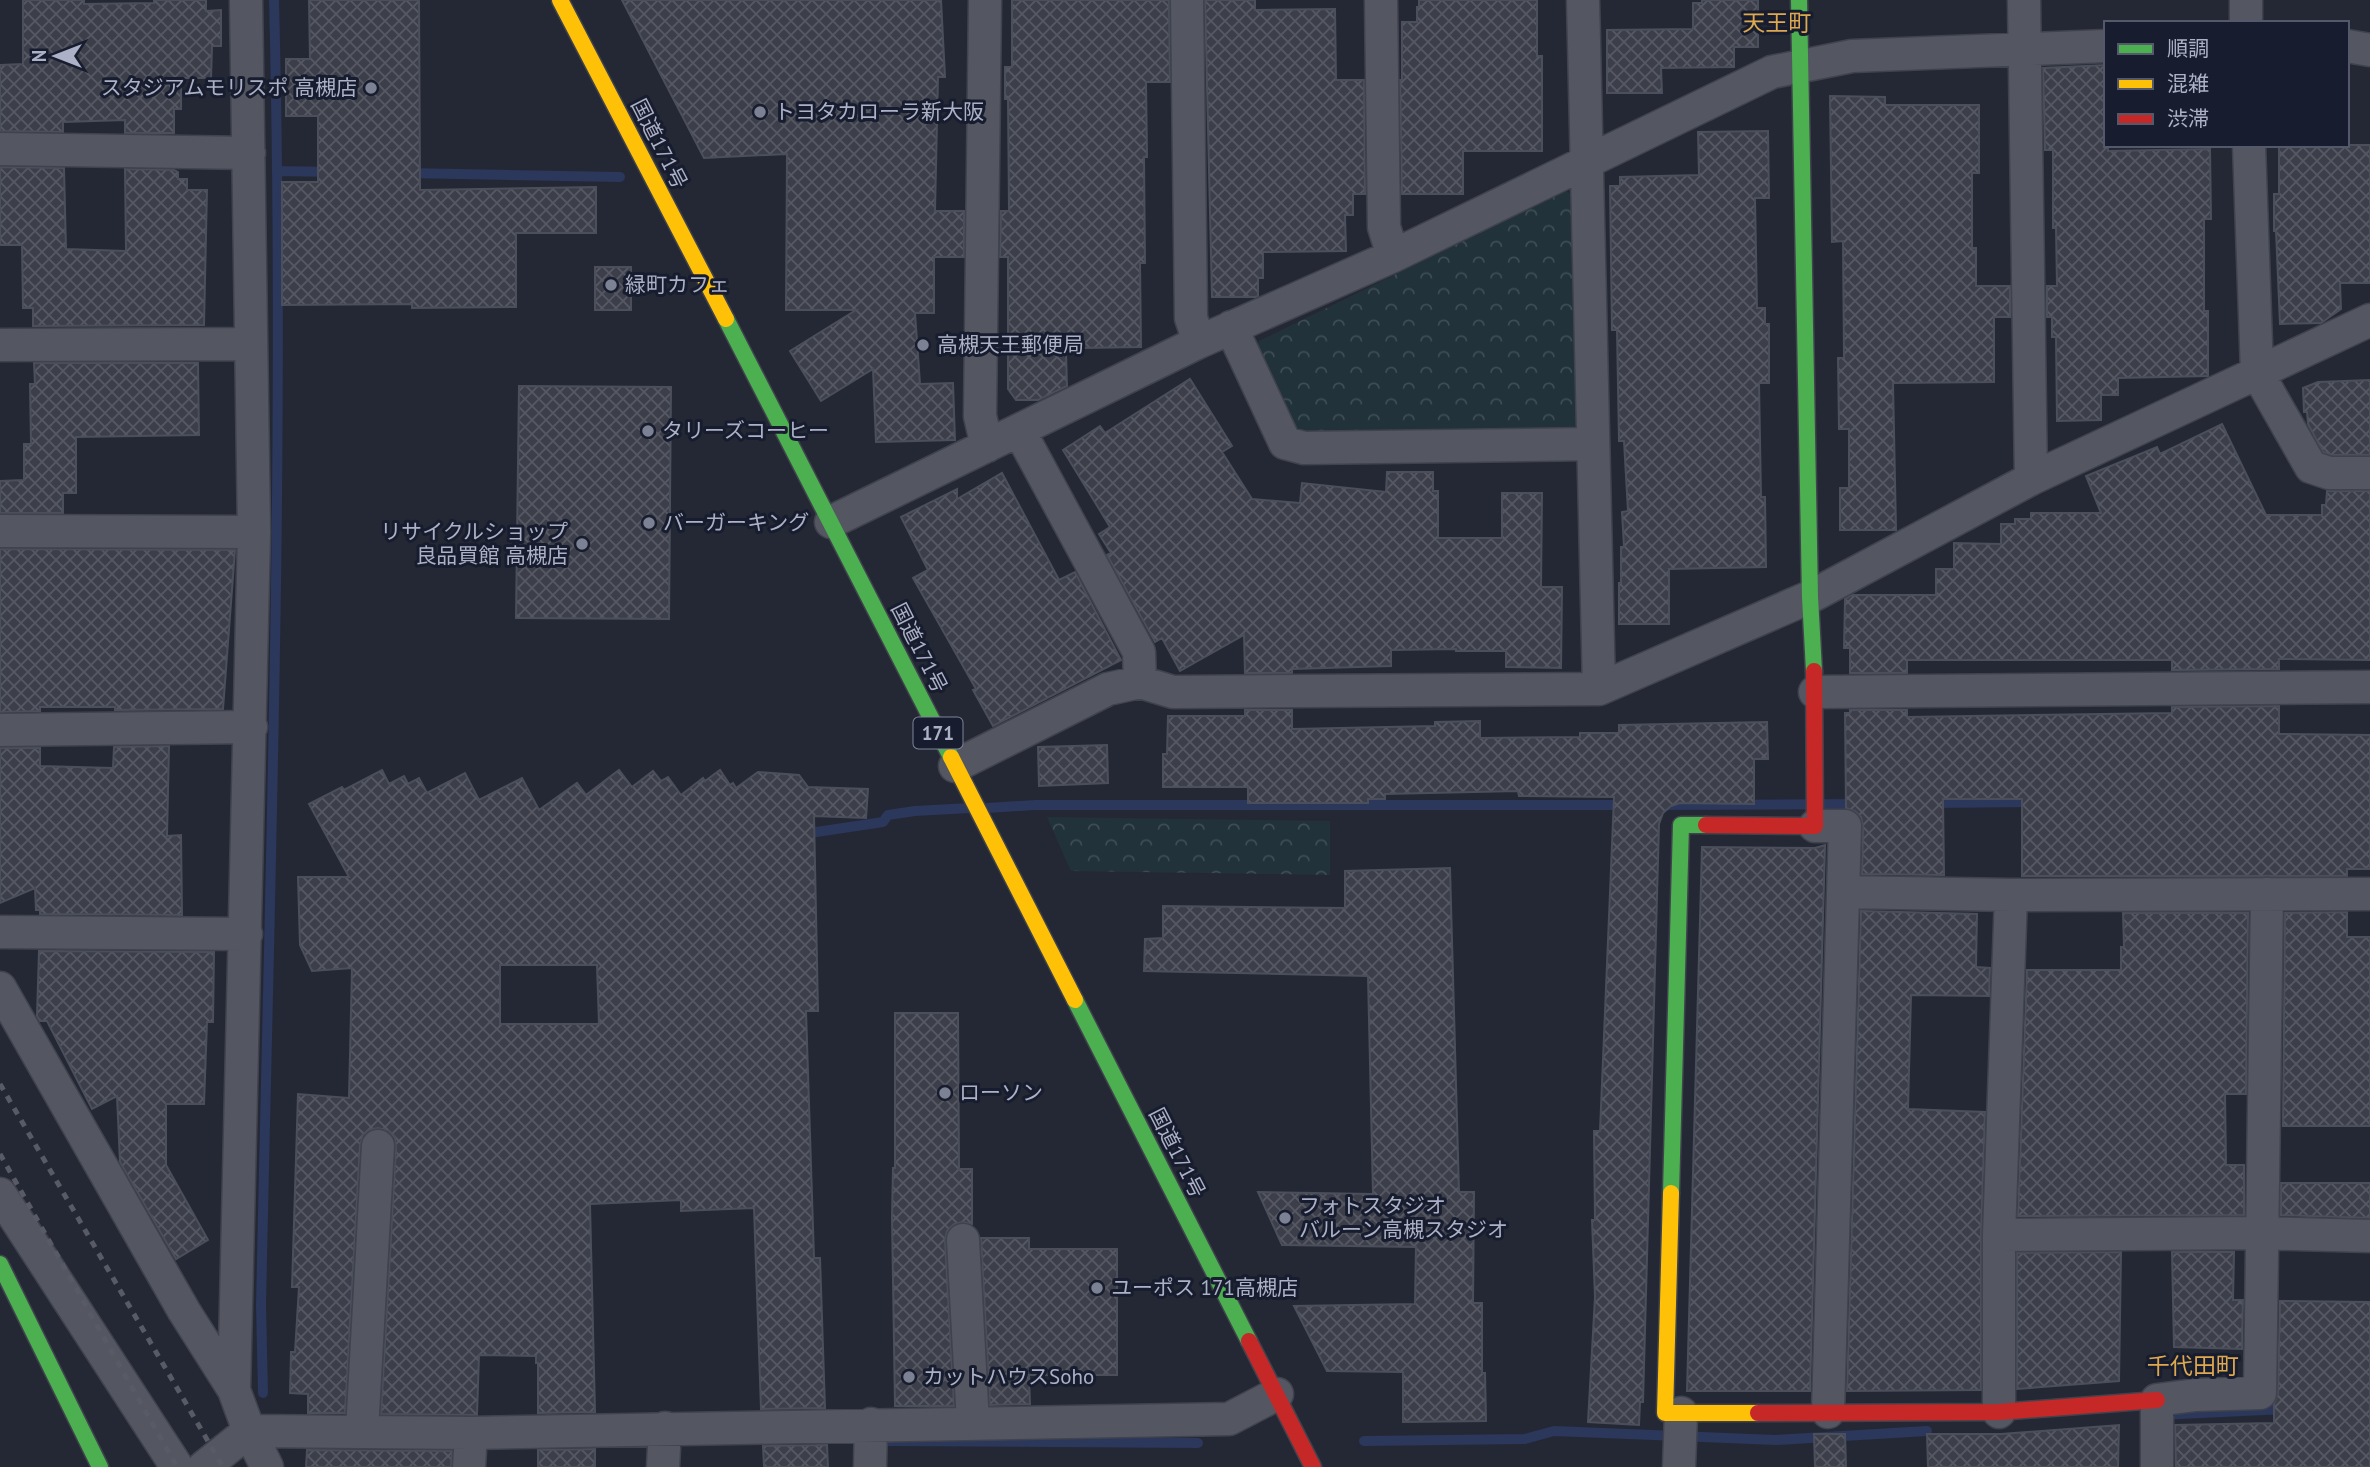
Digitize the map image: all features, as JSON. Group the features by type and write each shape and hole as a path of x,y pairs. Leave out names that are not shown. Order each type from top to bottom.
{"main road":[{"name":"国道171号","path":"560,0 831,522 1314,1467"},
{"path":"1799,0 1810,597 1815,692 1815,826 1681,825 1665,1413 1999,1412 2157,1400"},
{"path":"0,1264 100,1467"}],"street":[{"path":"234,1390 254,532 246,0"},
{"path":"985,0 980,416 987,446"},
{"path":"1187,0 1191,318 1199,342"},
{"path":"1381,0 1384,227 1393,256"},
{"path":"1583,0 1598,690"},
{"path":"2024,0 2031,479"},
{"path":"2246,0 2246,21"},
{"path":"831,522 1199,342 1393,256 1772,72 1852,56 2104,46"},
{"path":"2349,46 2370,50"},
{"path":"2249,147 2257,372 2311,467 2329,472 2370,472"},
{"path":"0,149 249,153"},
{"path":"955,766 1108,689 1140,682 1173,692 1598,690 1810,597 2031,479 2370,320"},
{"path":"1231,327 1285,443 1304,448 1592,444"},
{"path":"0,345 251,344"},
{"path":"1019,430 1139,652 1140,682"},
{"path":"0,531 254,532"},
{"path":"1815,692 2370,687"},
{"path":"0,730 251,727"},
{"path":"1815,826 1845,825 1828,1412"},
{"path":"1844,892 2011,895 2370,894"},
{"path":"2157,1467 2157,1400 2196,1395 2260,1393 2267,894"},
{"path":"1999,1412 1999,1235 2011,895"},
{"path":"0,932 246,934"},
{"path":"0,988 184,1311 234,1390 267,1467"},
{"path":"362,1430 378,1146"},
{"path":"0,1194 177,1467"},
{"path":"1999,1235 2261,1233 2370,1236"},
{"path":"963,1240 973,1423"},
{"path":"204,1467 249,1430 471,1433 1229,1419 1277,1394"},
{"path":"1679,1467 1681,1413"},
{"path":"870,1467 872,1424"},
{"path":"663,1467 664,1429"},
{"path":"469,1467 471,1433"}],"green space":[{"path":"1566,191 1578,198 1581,420 1569,432 1303,434 1292,425 1254,356 1259,341"},
{"path":"1047,817 1330,821 1330,875 1071,871"}],"building":[{"path":"23,0 84,0 84,4 206,0 206,11 221,10 221,46 212,46 211,78 181,78 181,109 174,109 174,133 125,133 125,120 63,122 63,132 0,131 0,65 23,64"},
{"path":"309,0 419,0 420,190 596,187 596,233 516,233 516,307 412,308 412,304 282,305 282,182 318,182 318,116 286,116 286,59 310,59"},
{"path":"622,0 941,0 945,77 938,77 935,211 964,211 964,257 934,257 934,313 915,313 920,384 953,383 955,440 876,442 873,369 821,401 790,351 856,310 786,310 787,154 704,158"},
{"path":"1012,0 1169,0 1170,82 1146,82 1145,263 1140,263 1141,347 1082,348 1082,352 1066,353 1067,386 1038,400 1016,400 1008,389 1008,257 1000,257 1001,211 1009,211 1008,99 1005,99 1005,67 1012,67"},
{"path":"1205,0 1255,0 1255,10 1335,9 1336,80 1364,80 1365,194 1353,194 1353,215 1345,215 1346,251 1263,252 1263,278 1258,278 1256,297 1212,297"},
{"path":"1419,0 1537,0 1537,56 1542,56 1542,151 1463,151 1463,194 1402,194 1402,22 1417,22"},
{"path":"1702,0 1758,0 1758,47 1734,47 1734,67 1661,68 1662,93 1607,93 1607,30 1693,29 1693,3 1702,3"},
{"path":"2104,65 2104,147 2108,147 2108,151 2210,149 2211,219 2204,219 2204,311 2208,311 2208,376 2118,378 2118,395 2101,395 2101,420 2057,421 2056,337 2052,337 2052,317 2047,317 2047,286 2057,286 2056,228 2053,228 2053,150 2045,150 2043,68"},
{"path":"1830,96 1885,97 1885,105 1979,105 1979,173 1972,173 1972,248 1976,248 1976,286 2010,286 2010,317 1994,317 1994,382 1893,383 1896,530 1840,530 1840,488 1849,488 1849,429 1839,429 1838,358 1844,358 1843,241 1832,242"},
{"path":"1768,131 1769,198 1755,198 1757,308 1765,308 1765,324 1769,324 1769,383 1759,383 1761,497 1765,497 1766,567 1669,569 1669,624 1619,624 1621,547 1624,547 1622,512 1628,511 1624,441 1619,441 1617,330 1612,330 1610,186 1620,186 1620,177 1699,175 1698,132"},
{"path":"2370,145 2370,283 2340,283 2341,309 2321,323 2280,324 2274,231 2274,194 2279,194 2279,147"},
{"path":"0,167 64,168 66,249 126,251 125,169 174,170 178,172 178,179 187,179 187,190 207,190 204,325 33,326 33,308 23,308 22,245 0,245"},
{"path":"595,267 631,267 631,310 595,310"},
{"path":"34,363 198,363 199,435 76,437 76,493 63,493 63,513 0,513 0,481 24,480 24,444 31,444 30,384 35,384"},
{"path":"1190,379 1232,446 1222,452 1252,499 1300,503 1302,483 1386,492 1387,472 1433,472 1433,491 1438,491 1438,538 1502,538 1502,493 1542,493 1541,587 1562,587 1561,668 1506,667 1506,651 1391,650 1391,666 1292,669 1292,673 1245,673 1244,635 1180,671 1162,638 1155,642 1107,555 1111,553 1099,534 1110,527 1063,450 1100,426 1105,433"},
{"path":"2370,380 2370,455 2332,455 2323,452 2308,424 2307,412 2304,412 2303,388 2318,382"},
{"path":"519,386 671,387 669,619 516,618"},
{"path":"2222,424 2266,515 2322,515 2327,491 2370,491 2370,660 2279,659 2279,669 2172,670 2172,660 1907,660 1907,673 1850,673 1850,648 1844,648 1845,599 1852,595 1936,595 1936,569 1954,569 1954,543 2001,544 2001,524 2015,524 2015,519 2031,519 2031,513 2101,513 2086,476 2157,447 2160,454"},
{"path":"1002,473 1059,580 1075,572 1121,660 993,726 973,690 976,689 913,578 928,570 901,517 957,489 957,499"},
{"path":"0,549 235,550 223,709 115,710 115,707 40,707 40,711 0,712"},
{"path":"2279,706 2279,734 2370,735 2370,869 2347,869 2347,876 2022,876 2022,799 1943,799 1944,875 1862,874 1861,817 1846,808 1845,713 1850,713 1850,710 1907,710 1907,717 2172,713 2172,707"},
{"path":"1245,710 1292,710 1292,729 1435,726 1435,722 1480,721 1480,738 1580,737 1580,733 1619,733 1619,725 1767,722 1768,759 1754,759 1754,804 1680,803 1663,813 1659,824 1643,1402 1640,1402 1639,1425 1588,1422 1595,1297 1592,1220 1595,1220 1594,1131 1600,1131 1614,797 1519,796 1518,791 1385,794 1385,799 1368,799 1368,803 1248,803 1248,787 1163,787 1163,754 1167,754 1168,716 1245,716"},
{"path":"1107,745 1108,783 1039,786 1038,747"},
{"path":"169,746 167,836 181,835 182,915 40,914 40,910 36,910 35,888 0,903 0,748 40,748 40,766 113,768 114,747"},
{"path":"382,770 389,784 404,776 408,784 419,778 427,793 465,773 479,800 522,778 539,810 577,783 586,795 619,770 632,787 653,771 661,781 668,777 681,795 703,778 705,781 720,770 730,785 733,783 736,788 758,772 799,775 808,787 868,789 866,818 814,816 818,1011 806,1011 814,1258 820,1258 825,1408 761,1409 754,1208 681,1211 681,1200 590,1204 595,1412 538,1413 536,1356 479,1355 477,1415 381,1414 396,1147 395,1138 389,1131 378,1128 363,1135 360,1145 345,1413 308,1413 308,1394 290,1393 291,1352 295,1352 299,1287 292,1287 298,1094 349,1098 352,968 312,971 300,945 298,877 349,877 309,804 342,787 344,790","holes":["500,965 597,965 599,1024 500,1024"]},
{"path":"1825,845 1810,1391 1687,1391 1702,847 1815,848"},
{"path":"1450,868 1459,1192 1474,1192 1473,1303 1482,1303 1482,1373 1485,1373 1486,1421 1403,1422 1403,1372 1327,1371 1294,1306 1415,1304 1416,1247 1282,1245 1258,1192 1373,1194 1368,976 1144,971 1145,939 1163,938 1163,906 1345,908 1345,871"},
{"path":"1861,911 1977,914 1976,967 1990,968 1989,996 1911,995 1908,1109 1985,1112 1981,1234 1981,1390 1847,1391"},
{"path":"2347,912 2347,937 2370,937 2370,1126 2283,1126 2285,913"},
{"path":"2123,913 2248,913 2246,1094 2225,1094 2226,1165 2244,1165 2244,1215 2018,1216 2027,970 2121,970 2121,947 2124,947"},
{"path":"39,951 214,952 213,1022 207,1022 204,1104 166,1104 166,1165 208,1240 176,1259 120,1162 117,1096 92,1109 47,1021 40,1021 37,1016"},
{"path":"895,1013 958,1013 959,1169 972,1169 972,1224 954,1224 947,1231 945,1240 954,1406 895,1406 892,1218 895,1168"},
{"path":"2281,1183 2370,1183 2370,1218 2281,1215"},
{"path":"981,1238 1029,1238 1029,1249 1117,1249 1117,1375 1029,1375 1030,1404 990,1405"},
{"path":"2121,1252 2119,1381 2017,1389 2017,1253"},
{"path":"2172,1252 2234,1252 2233,1300 2243,1300 2242,1349 2174,1347"},
{"path":"2280,1301 2370,1302 2370,1467 2176,1467 2175,1425 2274,1423 2274,1404 2278,1393"},
{"path":"2119,1425 2118,1467 1928,1467 1927,1434 2001,1434"},
{"path":"1814,1434 1845,1434 1846,1467 1815,1467"},
{"path":"827,1445 828,1467 764,1467 763,1446"},
{"path":"595,1449 595,1467 538,1467 538,1450"},
{"path":"307,1450 452,1451 451,1467 306,1467"}],"waterway":[{"path":"263,1393 261,1306 277,490 274,0"},
{"path":"278,171 331,172"},
{"path":"407,173 620,177"},
{"path":"1931,803 2034,802"},
{"path":"1658,805 1859,804"},
{"path":"987,808 1035,805 1625,805"},
{"path":"803,834 883,822 888,815 970,808"},
{"path":"2159,1415 2286,1409"},
{"path":"1364,1441 1525,1439 1554,1431 1776,1440 1927,1431"},
{"path":"885,1441 1198,1443"}],"railway":[{"path":"0,1084 223,1467"},
{"path":"0,1154 177,1467"}],"traffic: fast":[{"path":"1799,0 1810,597 1814,671"},
{"path":"726,319 951,757"},
{"path":"1671,1193 1681,825 1706,825"},
{"path":"1075,1000 1249,1341"},
{"path":"0,1264 100,1467"}],"traffic: slow":[{"path":"560,0 726,319"},
{"path":"951,757 1075,1000"},
{"path":"1671,1193 1665,1413 1758,1413"}],"traffic: jam":[{"path":"1706,825 1815,826 1814,671"},
{"path":"1249,1341 1313,1467"},
{"path":"1758,1413 1999,1412 2157,1400"}],"place":[{"name":"スタジアムモリスポ 高槻店","path":"371,88"},
{"name":"トヨタカローラ新大阪","path":"760,112"},
{"name":"緑町カフェ","path":"611,285"},
{"name":"高槻天王郵便局","path":"923,345"},
{"name":"タリーズコーヒー","path":"648,431"},
{"name":"バーガーキング","path":"649,523"},
{"name":"リサイクルショップ 良品買館 高槻店","path":"582,544"},
{"name":"ローソン","path":"945,1093"},
{"name":"フォトスタジオ バルーン高槻スタジオ","path":"1285,1218"},
{"name":"ユーポス 171高槻店","path":"1097,1288"},
{"name":"カットハウスSoho","path":"909,1377"}],"district":[{"name":"天王町","path":"1777,23"},
{"name":"千代田町","path":"2193,1366"}]}
